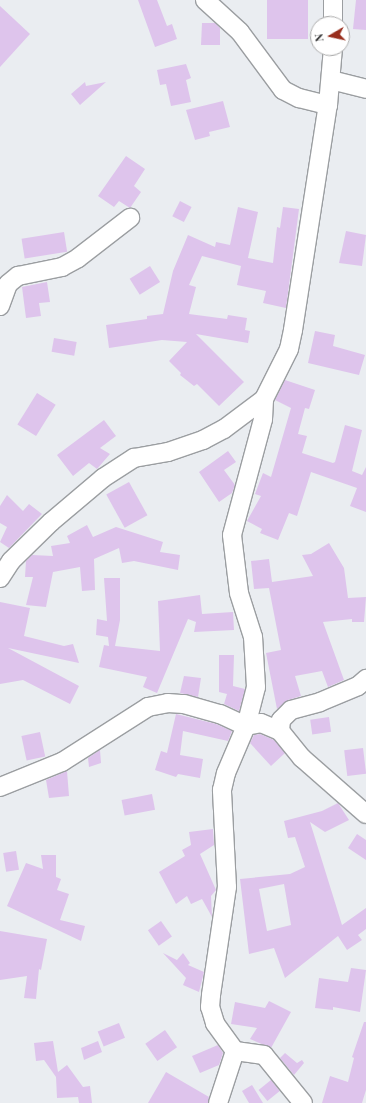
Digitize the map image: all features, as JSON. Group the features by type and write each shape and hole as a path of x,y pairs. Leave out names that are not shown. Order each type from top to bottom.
{"street":[{"path":"205,0 240,32 283,90 299,98 328,105"},
{"path":"333,0 333,16"},
{"path":"303,1103 264,1055 235,1051 215,1023 210,995 226,887 222,790 226,773 246,726 256,687 256,656 253,637 239,592 232,535 263,419 264,399 289,349 293,330 328,105 332,56"},
{"path":"331,80 366,89"},
{"path":"0,306 8,284 18,276 62,267 78,258 130,218"},
{"path":"0,578 11,561 51,522 103,478 134,458 168,452 203,440 224,429 264,399"},
{"path":"280,731 281,720 291,710 320,702 358,686 366,679"},
{"path":"0,787 62,762 148,707 168,703 184,704 220,714 246,726 261,723 280,731 302,758 366,814"},
{"path":"218,1103 235,1051"}],"building":[{"path":"138,0 157,0 167,26 172,24 177,39 155,47"},
{"path":"267,0 308,0 308,39 267,39"},
{"path":"356,0 366,0 366,30 353,29"},
{"path":"0,6 30,34 0,67"},
{"path":"202,23 215,23 220,28 220,45 201,45"},
{"path":"186,64 191,78 186,80 191,102 171,106 166,84 160,85 157,70"},
{"path":"85,82 86,86 106,82 80,105 71,94"},
{"path":"223,101 230,127 209,132 210,136 195,140 186,110"},
{"path":"126,156 145,169 134,186 141,192 130,208 119,201 114,207 98,196"},
{"path":"180,201 192,207 184,222 172,216"},
{"path":"238,207 258,212 248,258 273,263 277,227 280,228 283,207 299,209 286,308 263,303 266,291 237,285 241,266 202,256 189,285 196,287 189,314 227,319 228,315 247,318 245,330 250,331 248,343 196,334 244,382 219,406 197,384 194,386 180,375 181,373 169,361 187,342 162,340 109,348 106,325 147,319 147,316 163,314 173,271 188,235 215,247 216,242 230,245"},
{"path":"346,231 366,235 362,266 339,263"},
{"path":"64,232 67,252 25,258 22,239"},
{"path":"150,266 160,282 140,295 130,279"},
{"path":"47,282 50,302 39,303 41,316 26,318 22,287"},
{"path":"315,331 335,335 333,346 365,355 359,375 308,363"},
{"path":"54,338 77,342 74,356 52,352"},
{"path":"285,380 315,390 309,409 305,408 298,434 307,436 302,453 333,463 335,462 345,425 362,430 352,471 362,475 366,467 366,512 350,506 357,488 311,472 297,516 289,513 278,540 260,533 262,529 247,521 261,496 255,494 263,473 271,477 291,408 275,400"},
{"path":"37,393 56,405 36,436 17,424"},
{"path":"104,420 116,436 100,448 110,454 97,469 89,463 73,476 57,455"},
{"path":"228,451 236,462 224,470 235,485 232,493 219,502 199,472"},
{"path":"129,482 147,515 125,528 106,495"},
{"path":"7,495 23,511 29,504 42,514 9,548 0,542 7,527 0,523 0,506"},
{"path":"87,525 93,537 116,527 163,542 160,552 180,555 178,570 134,561 122,563 119,548 94,559 95,590 82,591 80,567 53,572 46,607 26,605 33,577 25,577 26,561 32,555 53,556 51,546 70,543 67,536"},
{"path":"329,543 344,568 348,598 366,597 364,622 352,622 352,619 323,622 344,680 328,687 322,671 295,676 301,696 288,700 277,709 266,653 281,650 269,588 254,589 251,561 269,559 272,582 313,576 302,555 311,554"},
{"path":"104,578 120,578 120,620 115,646 160,651 158,601 200,595 202,614 233,612 234,630 194,632 196,622 188,619 157,693 143,687 147,677 99,667 104,645 109,646 108,637 96,635 97,619 107,621"},
{"path":"0,602 30,608 24,636 64,646 73,644 79,663 8,648 79,686 70,704 23,680 0,684"},
{"path":"219,655 234,655 233,686 245,689 239,711 224,704 227,694 219,692"},
{"path":"184,676 201,678 198,697 180,693"},
{"path":"176,714 216,724 232,731 228,741 183,731 180,755 203,759 200,778 178,774 176,777 155,770 161,751 167,753"},
{"path":"329,717 331,732 312,734 310,720"},
{"path":"40,732 45,756 27,760 21,736"},
{"path":"260,734 274,740 285,753 271,766 250,743 254,735"},
{"path":"363,748 366,774 347,776 344,750"},
{"path":"100,750 101,763 89,767 88,758"},
{"path":"67,771 69,796 49,798 46,780"},
{"path":"152,794 155,810 125,816 122,800"},
{"path":"338,803 349,820 325,832 310,822 342,925 366,908 366,929 358,935 362,940 347,950 338,936 285,978 274,948 249,954 240,879 290,874 305,867 295,837 288,838 284,821 322,811","holes":["284,884 291,925 267,931 259,889"]},
{"path":"213,829 214,845 200,854 216,890 211,896 212,917 202,899 191,904 187,896 176,904 159,872 185,856 182,850 191,845 189,832"},
{"path":"357,834 366,840 366,860 348,848"},
{"path":"16,851 19,870 6,872 3,853"},
{"path":"41,855 56,855 56,877 61,879 57,890 69,894 60,920 85,926 81,941 7,906 26,863 43,869"},
{"path":"161,921 172,937 159,946 148,930"},
{"path":"0,931 47,939 41,970 39,969 36,999 24,998 27,976 0,980"},
{"path":"163,953 177,960 183,953 190,963 188,965 204,972 199,992 183,985 186,978"},
{"path":"351,968 366,970 360,1012 333,1007 333,1010 315,1008 319,978 348,982"},
{"path":"269,1001 291,1012 271,1048 250,1039 257,1028 231,1024 235,1002 265,1008"},
{"path":"364,1022 366,1022 366,1090 362,1103 322,1103 330,1076 348,1082 354,1058 352,1057"},
{"path":"119,1023 125,1038 104,1046 98,1032"},
{"path":"165,1030 177,1047 157,1061 145,1044"},
{"path":"53,1041 58,1072 67,1065 83,1087 90,1086 92,1103 79,1103 78,1097 57,1098 56,1077 44,1060 36,1061 34,1043"},
{"path":"98,1041 102,1052 84,1060 81,1048"},
{"path":"218,1045 223,1053 219,1065 200,1073 192,1056"},
{"path":"285,1053 297,1063 302,1060 304,1063 294,1075 280,1058"},
{"path":"166,1072 209,1097 208,1103 148,1103"},
{"path":"271,1080 280,1091 267,1101 259,1090"},
{"path":"252,1085 263,1103 249,1103 242,1091"}]}
